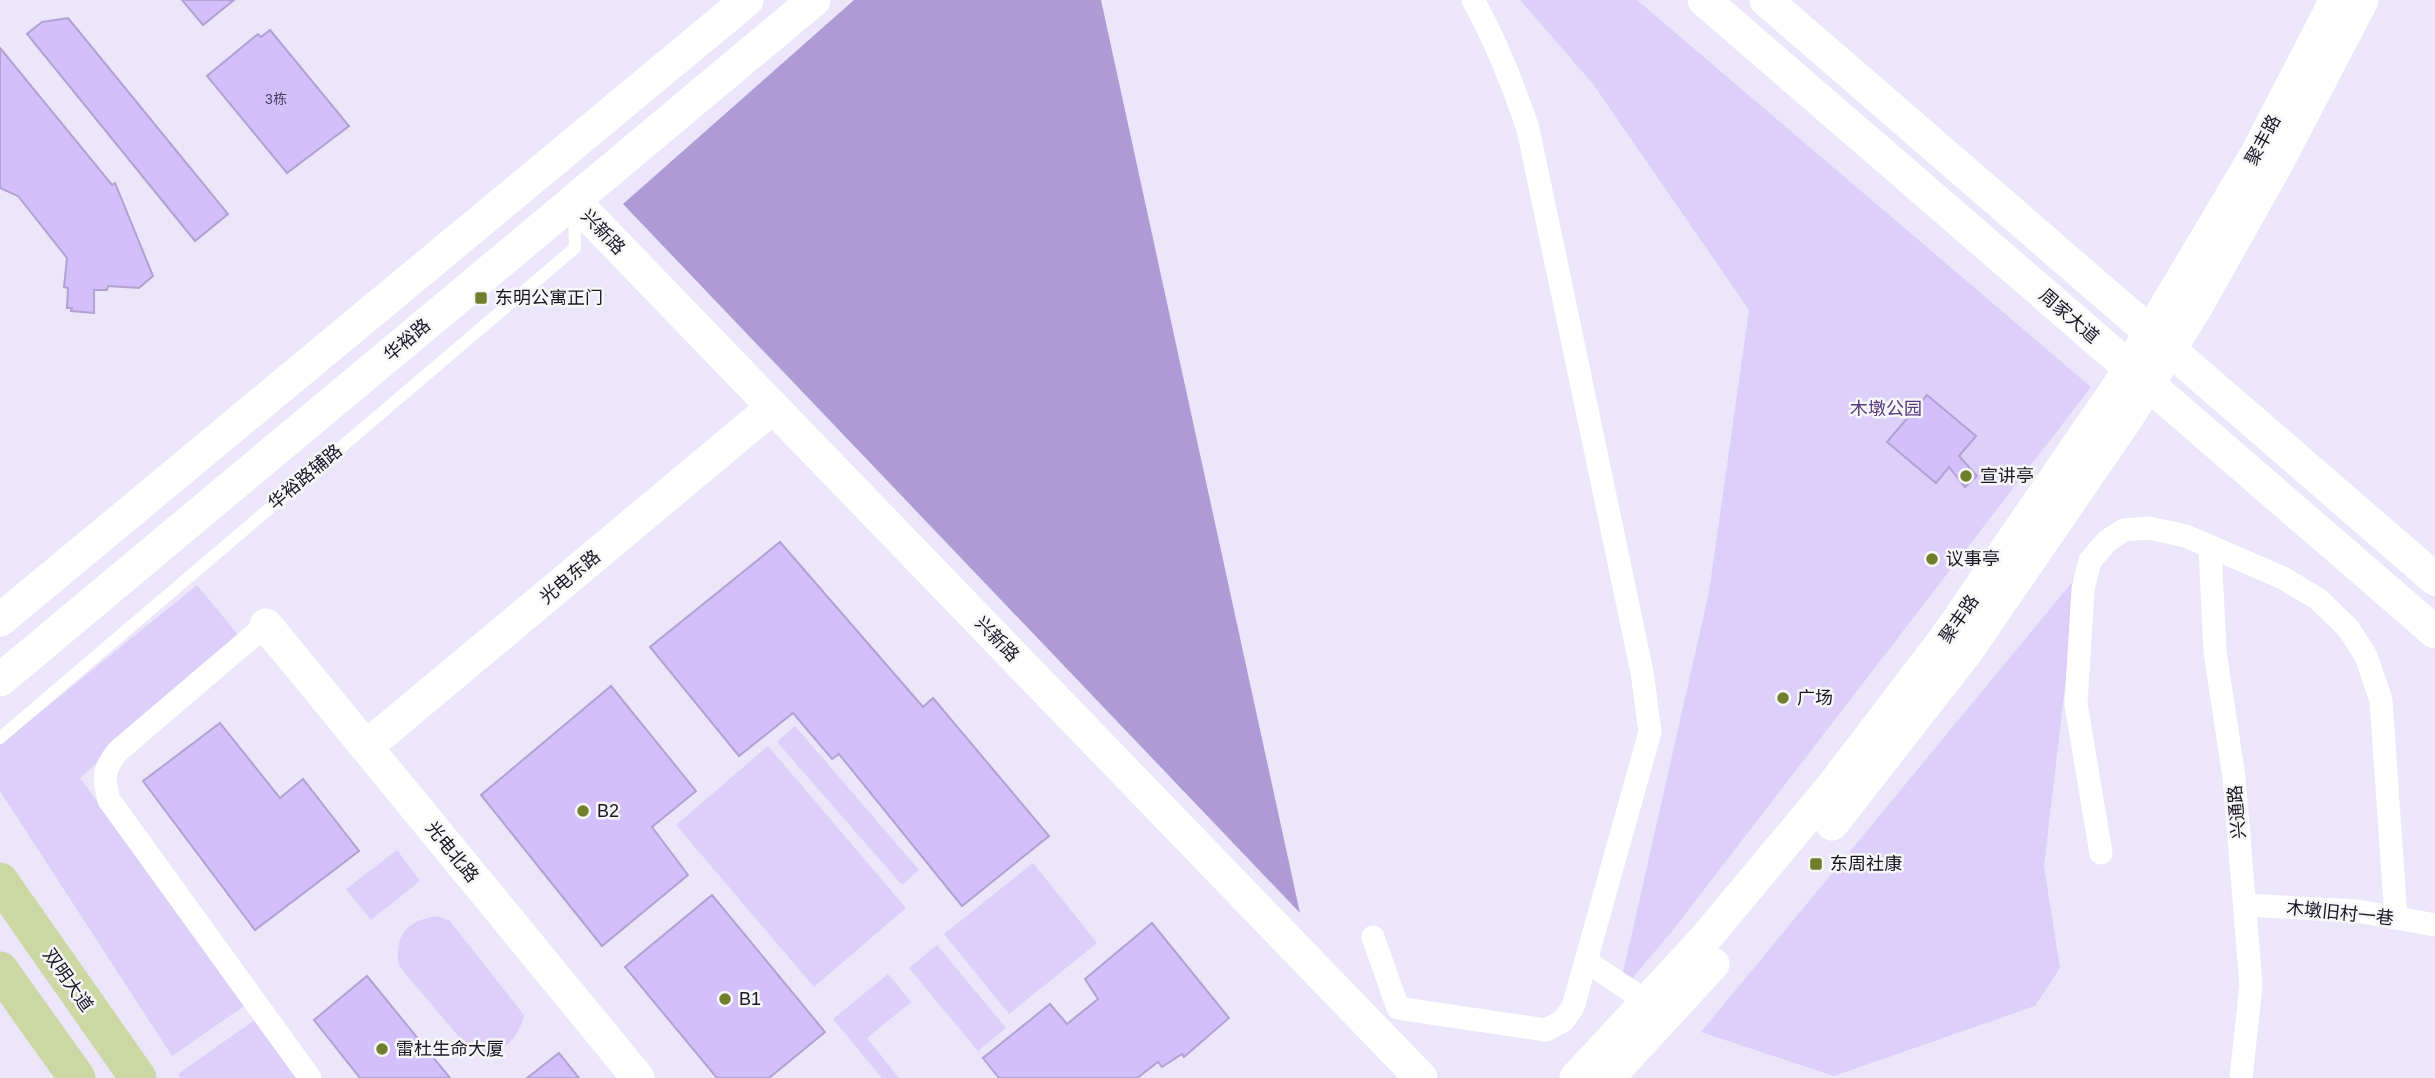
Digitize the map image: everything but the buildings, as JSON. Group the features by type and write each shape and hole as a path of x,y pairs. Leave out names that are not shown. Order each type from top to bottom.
{"main road":[{"name":"双明大道","path":"0,881 138,1078"},
{"path":"0,970 77,1078"}],"street":[{"path":"0,620 747,0"},
{"name":"华裕路","path":"0,680 814,0"},
{"path":"1373,937 1398,1008 1546,1030 1563,1021 1573,1007 1650,732 1642,672 1528,129 1512,81 1473,0"},
{"name":"周家大道","path":"1704,0 2435,632"},
{"path":"1766,0 2435,579"},
{"name":"聚丰路","path":"1608,1078 1720,957 1849,803 1967,650 2160,341 2336,0"},
{"name":"聚丰路","path":"2160,341 2195,309 2276,165 2362,0"},
{"name":"兴新路","path":"573,201 1421,1078"},
{"name":"聚丰路","path":"1576,1078 1703,941 1832,788 1947,636 2108,403 2139,376"},
{"name":"光电东路","path":"366,747 773,407"},
{"path":"2101,853 2076,704 2082,589 2090,561 2107,541 2124,530 2150,528 2186,536 2283,579 2318,599 2348,628 2367,656 2381,700 2396,918"},
{"name":"兴通路","path":"2210,547 2215,652 2234,778 2251,985 2241,1078"},
{"path":"266,625 118,751 108,764 105,783 109,800 310,1078"},
{"name":"光电北路","path":"266,625 638,1078"},
{"name":"木墩旧村一巷","path":"2245,905 2357,911 2435,925"},
{"path":"1586,961 1647,1002"}],"lane":[{"name":"华裕路辅路","path":"0,738 575,248 573,201"}],"green space":[{"name":"木墩公园","path":"1520,0 1637,0 2091,387 1673,930 1618,995 1709,592 1749,310 1593,84"},
{"path":"2078,575 2044,866 2060,968 2035,1006 1834,1076 1701,1032"},
{"path":"197,585 239,636 80,778 247,1004 172,1056 0,791 0,745"},
{"path":"795,726 919,870 902,885 777,742"},
{"path":"768,746 906,908 814,987 676,825"},
{"path":"397,850 420,881 371,920 346,889"},
{"path":"1033,863 1097,943 1009,1014 944,934"},
{"path":"438,916 450,921 524,1015 517,1033 506,1046 481,1052 470,1050 399,966 399,946 405,931 418,921"},
{"path":"937,945 1006,1028 978,1051 909,968"},
{"path":"888,974 911,1002 867,1038 899,1078 882,1078 833,1019"},
{"path":"256,1019 299,1078 181,1078 178,1074"}],"shaded area":[{"path":"854,0 1101,0 1300,913 623,204"}],"place":[{"name":"东明公寓正门","path":"481,298"},
{"name":"宣讲亭","path":"1966,476"},
{"name":"议事亭","path":"1932,559"},
{"name":"广场","path":"1783,698"},
{"name":"B2","path":"583,811"},
{"name":"东周社康","path":"1816,864"},
{"name":"B1","path":"725,999"},
{"name":"雷杜生命大厦","path":"382,1049"}]}
